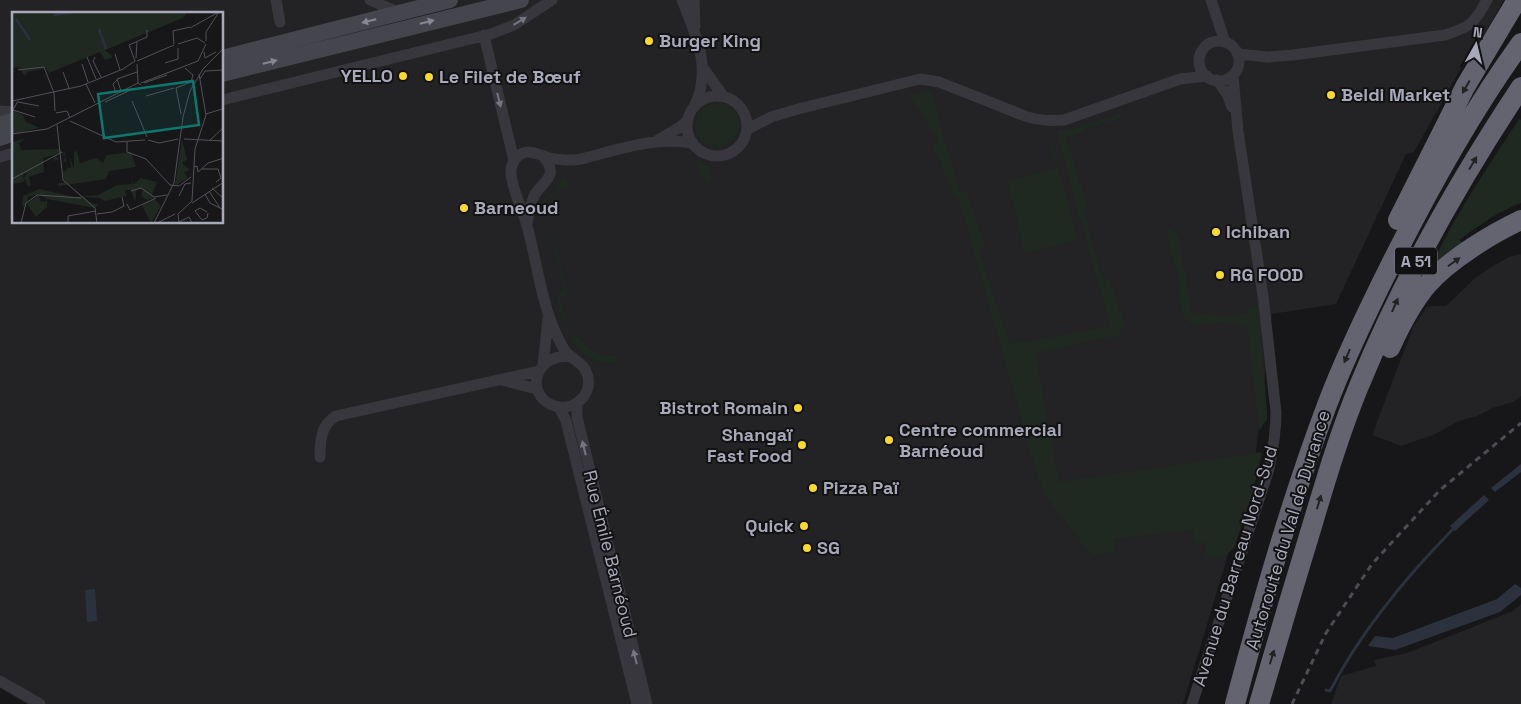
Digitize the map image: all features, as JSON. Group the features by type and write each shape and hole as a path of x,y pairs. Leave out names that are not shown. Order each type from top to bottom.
{"highway":[{"path":"1367,312 1373,274 1397,222 1465,87 1517,0"},
{"name":"Autoroute du Val de Durance","path":"1234,704 1278,548 1327,403 1367,312 1413,220 1452,150 1521,43"},
{"name":"Autoroute du Val de Durance","path":"1259,704 1336,447 1359,385 1406,281 1469,169 1521,87"},
{"path":"1336,447 1360,421 1401,325 1408,311 1427,286 1448,266 1485,240 1498,231 1521,220"}],"main road":[{"path":"224,57 450,0"},
{"path":"224,74 521,0"},
{"path":"0,125 12,121"},
{"path":"0,138 12,134"}],"street":[{"path":"276,0 280,22"},
{"path":"370,0 400,13"},
{"path":"224,100 484,35 514,25 552,0"},
{"path":"655,141 670,134 688,120 701,93 703,67 695,33 682,0"},
{"path":"694,0 695,33"},
{"path":"748,129 784,113 920,79 930,79 1036,120 1064,120 1180,79 1227,78 1236,65 1262,57 1283,56 1445,35 1464,29 1479,16 1488,0"},
{"path":"1211,3 1225,42"},
{"path":"1180,79 1194,68 1211,39 1213,30 1211,3"},
{"path":"484,35 514,161"},
{"path":"1206,46 1216,41 1231,45 1236,65"},
{"path":"1199,61 1203,72 1212,78"},
{"name":"Avenue du Barreau Nord-Sud","path":"1192,704 1269,469 1276,426 1263,296 1238,130 1236,65"},
{"path":"703,67 723,96"},
{"name":"Avenue du Barreau Nord-Sud","path":"1212,78 1227,94 1238,130"},
{"path":"688,120 689,136 693,143 697,148 708,154 720,156 728,154 742,144 746,137 748,129 745,113 732,99 723,96 713,96 703,99 696,105"},
{"path":"745,113 761,115 784,113"},
{"path":"549,176 577,160 655,141 671,140 693,143"},
{"path":"548,316 546,353 537,378 537,389 544,400 551,405 566,407 577,404 585,395 589,382 585,367 572,357 562,345 548,316 527,226 512,180 511,167 514,161 524,153 531,152 543,156 577,160"},
{"path":"527,226 529,210 534,197 547,182 549,176 549,166 543,156"},
{"path":"512,180 521,189 533,191 539,189"},
{"path":"320,457 323,429 328,421 336,416 500,380 541,368 556,356 572,357"},
{"path":"500,380 537,389"},
{"name":"Rue Émile Barnéoud","path":"577,404 576,417 647,704"},
{"name":"Rue Émile Barnéoud","path":"559,407 566,421 637,704"},
{"path":"0,681 40,704"}],"shaded area":[{"path":"0,0 1504,0 1479,44 1461,68 1414,152 1406,154 1336,304 1272,314 1254,468 1183,704 27,704 0,688"},
{"path":"931,90 960,193 967,191 985,247 979,249 1010,344 1110,326 1057,135 1058,130 1076,128 1121,113 1123,117 1083,129 1083,132 1066,138 1088,208 1083,209 1090,230 1088,231 1104,281 1110,279 1125,326 1121,328 1120,335 1036,353 1059,482 1262,452 1253,491 1235,546 1226,555 1215,558 1206,556 1206,542 1194,542 1193,530 1114,539 1116,551 1092,556 1045,496 1037,475 958,197 955,198 931,145 938,141 909,95"},
{"path":"721,103 733,109 738,116 738,134 733,141 726,146 713,147 705,144 698,137 695,121 698,113 705,106"},
{"path":"1519,119 1521,120 1521,203 1481,224 1459,240 1463,243 1428,273 1459,213"},
{"path":"1047,138 1051,141 1078,240 1025,254 1007,181 1056,168"},
{"path":"696,159 706,164 710,169 711,172 707,186 705,178 701,179"},
{"path":"567,176 569,186 557,190 545,203 568,295 560,297 570,336 563,322 557,297 564,289 546,214 540,219 539,213 541,202"},
{"path":"1168,229 1173,229 1179,236 1191,310 1200,314 1217,312 1218,317 1247,313 1246,308 1259,306 1267,419 1259,431 1247,328 1224,323 1197,325 1184,318 1180,305 1179,276 1171,255"},
{"path":"1521,254 1521,396 1513,402 1459,421 1433,435 1401,446 1372,435 1414,325 1427,307 1446,306 1475,278 1509,257"},
{"path":"579,336 594,351 616,356 618,362 604,363 592,359 582,353 570,337"},
{"path":"1521,464 1521,472 1495,492 1491,488"},
{"path":"1484,495 1489,500 1455,531 1450,526"},
{"path":"1515,584 1521,588 1521,595 1500,612 1395,650 1368,646 1375,636 1393,638 1497,599"},
{"path":"95,589 97,621 87,622 85,590"},
{"path":"1521,604 1521,704 1331,704 1341,676 1376,666 1374,660 1407,653 1513,611"}],"waterway":[{"path":"1326,690 1330,691 1356,647 1385,606 1418,566 1453,529"}],"railway":[{"path":"1292,704 1326,633 1372,564 1440,490 1521,423"}],"place":[{"name":"Burger King","path":"649,41"},
{"name":"YELLO","path":"403,76"},
{"name":"Le Filet de Bœuf","path":"429,77"},
{"name":"Beldi Market","path":"1331,95"},
{"name":"Barneoud","path":"464,208"},
{"name":"Ichiban","path":"1216,232"},
{"name":"RG FOOD","path":"1220,275"},
{"name":"Bistrot Romain","path":"798,408"},
{"name":"Centre commercial Barnéoud","path":"889,440"},
{"name":"Shangaï Fast Food","path":"802,445"},
{"name":"Pizza Paï","path":"813,488"},
{"name":"Quick","path":"804,526"},
{"name":"SG","path":"807,548"}]}
